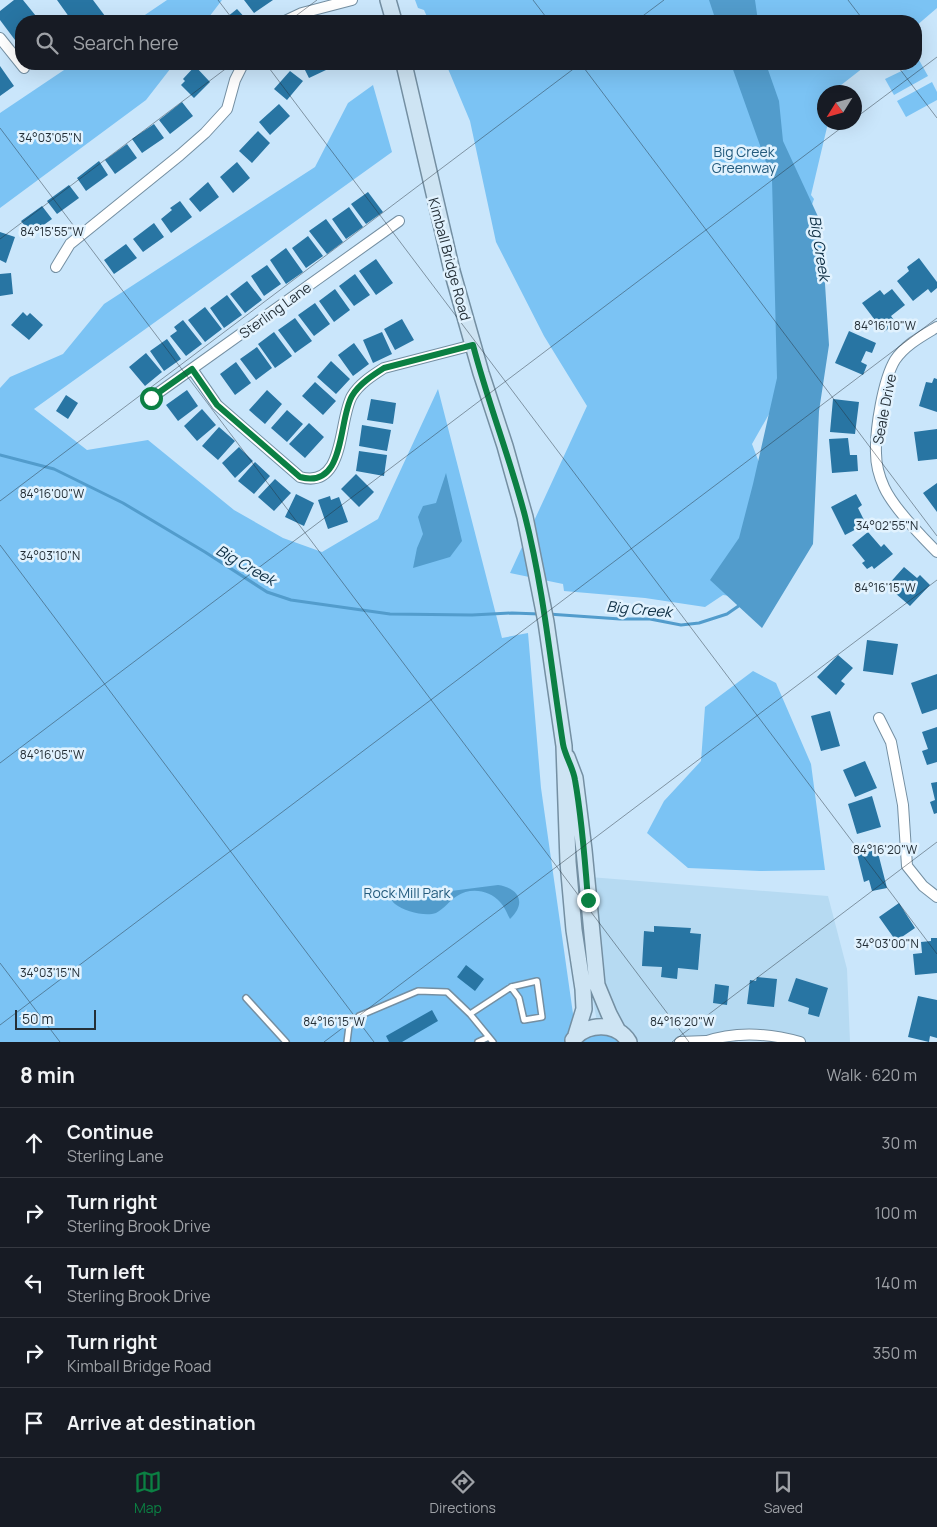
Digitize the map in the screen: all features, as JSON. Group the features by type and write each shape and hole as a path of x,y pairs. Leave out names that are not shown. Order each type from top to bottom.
{"street":[{"path":"298,15 352,0"},
{"path":"388,0 392,15"},
{"path":"0,38 15,57"},
{"path":"56,266 70,244 205,133 227,109 235,80 241,70"},
{"name":"Kimball Bridge Road","path":"405,70 452,271 481,373 505,446 525,517 535,563 564,746 568,862 584,1009 574,1039"},
{"name":"Sterling Lane","path":"151,398 399,221"},
{"name":"Seale Drive","path":"937,327 907,347 896,359 888,374 876,439 879,471 884,487 892,502 937,552"},
{"path":"192,369 217,405 300,477 309,479 321,475 334,463 338,453 348,404 353,394 373,375 384,368 473,345"},
{"path":"879,718 891,742 903,805 907,866 923,886 937,897"},
{"name":"Kimball Bridge Road","path":"564,746 575,778 598,986 609,1014 628,1038"},
{"path":"574,1039 586,1029 596,1026 608,1027 628,1038"},
{"path":"680,1042 705,1042 727,1036 760,1034 800,1042"}],"lane":[{"path":"470,1014 510,987 537,981 542,1017 524,1020 519,998 510,987"},
{"path":"347,1042 350,1026 359,1016 418,991 447,992 470,1014 491,1040"},
{"path":"246,998 286,1042"},
{"path":"478,1042 491,1040"}],"shaded area":[{"path":"577,876 828,896 847,969 850,1042 776,1042 750,1034 726,1042 601,1042 583,949"}],"green space":[{"path":"167,0 222,0 211,15 145,15"},
{"path":"415,0 937,0 937,8 922,21 922,15 426,15 424,10 418,8"},
{"path":"922,65 928,76 894,95 885,79 904,70 922,70"},
{"path":"64,70 169,70 146,100 0,208 0,113"},
{"name":"Big Creek Greenway","path":"449,70 860,70 841,85 817,85 817,130 826,130 811,195 814,199 797,247 798,363 752,444 774,502 738,597 723,595 705,607 645,598 564,591 563,584 510,573 587,406 544,336 496,242 470,121"},
{"path":"932,82 937,92 937,100 906,117 897,101"},
{"name":"Rock Mill Park","path":"373,85 392,152 34,409 87,450 148,440 234,510 283,538 322,552 378,519 438,389 502,638 528,633 541,788 577,1042 0,1042 0,388 10,377 63,354 104,304 315,167 348,103"},
{"path":"753,671 776,683 811,764 825,870 760,871 688,868 647,833 664,801 701,761 705,707"},
{"path":"612,1032 619,1042 579,1042 583,1035"}],"water":[{"path":"709,0 755,0 757,15 714,15"},
{"path":"733,70 768,70 779,101 783,141 821,223 829,345 819,411 813,544 762,628 710,580 739,538 777,378 772,179"},
{"path":"446,473 462,541 450,557 413,568 417,548 423,534 418,517 423,506 436,503"},
{"path":"498,885 511,889 518,897 518,907 510,919 496,898 485,892 468,891 462,893 436,913 426,914 415,913 399,907 391,898 390,892 390,890 396,887 421,899 451,891"}],"building":[{"path":"14,0 23,0 35,15 15,15 15,40 0,20 0,11"},
{"path":"57,0 93,0 104,15 68,15"},
{"path":"244,0 273,0 254,13"},
{"path":"237,9 242,15 230,15"},
{"path":"0,66 14,86 0,96"},
{"path":"191,70 199,70 210,82 194,98 181,85 185,81 183,79"},
{"path":"305,70 326,70 309,78"},
{"path":"290,71 303,81 287,100 274,89"},
{"path":"182,102 193,116 170,134 159,120"},
{"path":"279,104 290,116 270,135 259,122"},
{"path":"154,124 164,138 142,153 132,139"},
{"path":"258,131 270,143 252,163 239,151"},
{"path":"127,144 137,158 115,174 105,160"},
{"path":"99,161 108,175 86,191 77,178"},
{"path":"237,162 250,178 233,193 220,177"},
{"path":"208,182 219,197 200,212 189,199"},
{"path":"69,185 79,198 57,214 47,201"},
{"path":"368,192 383,212 366,224 351,204"},
{"path":"180,201 192,217 171,233 161,219 172,210 170,208"},
{"path":"42,206 52,219 31,234 21,221"},
{"path":"349,207 363,227 346,239 332,219"},
{"path":"326,219 343,242 327,254 309,231"},
{"path":"154,223 164,237 143,252 133,239"},
{"path":"0,232 15,237 6,263 0,260"},
{"path":"308,236 323,256 306,268 292,248"},
{"path":"126,244 137,258 114,274 104,260"},
{"path":"286,248 303,272 286,284 270,260"},
{"path":"919,258 937,282 937,288 931,293 928,289 913,301 897,281 909,271 907,267"},
{"path":"376,259 393,283 376,295 359,271"},
{"path":"267,265 281,284 264,296 251,276"},
{"path":"11,273 13,294 0,296 0,274"},
{"path":"355,274 370,295 354,306 339,286"},
{"path":"247,281 262,300 245,313 230,294"},
{"path":"335,289 350,310 334,322 319,301"},
{"path":"892,289 905,305 891,316 896,323 884,332 862,303 880,290 884,295"},
{"path":"227,295 242,315 224,328 210,308"},
{"path":"315,303 330,324 314,336 298,315"},
{"path":"205,307 222,329 205,342 188,320"},
{"path":"23,312 27,316 30,313 43,325 29,340 11,325"},
{"path":"295,318 312,341 295,353 278,330"},
{"path":"402,319 414,340 395,350 384,329"},
{"path":"183,320 202,344 186,356 170,336 177,331 174,327"},
{"path":"849,331 876,343 872,353 866,351 861,362 867,365 863,375 835,363"},
{"path":"274,332 292,356 275,368 258,344"},
{"path":"382,332 392,354 373,363 363,340"},
{"path":"167,339 181,359 164,371 150,351"},
{"path":"354,343 369,364 353,376 338,355"},
{"path":"257,347 272,368 256,380 240,359"},
{"path":"146,353 162,372 145,386 129,367"},
{"path":"331,361 350,379 336,394 317,377"},
{"path":"236,362 251,383 235,395 220,374"},
{"path":"934,378 937,379 937,412 919,406 926,382 932,383"},
{"path":"315,382 336,401 323,415 302,396"},
{"path":"187,390 198,406 178,421 166,405"},
{"path":"267,390 282,404 265,424 249,410"},
{"path":"66,395 78,403 68,419 56,411"},
{"path":"371,399 396,403 393,424 367,420"},
{"path":"833,399 859,402 855,434 830,432"},
{"path":"202,409 216,425 197,441 184,426"},
{"path":"287,410 303,424 287,442 271,428"},
{"path":"309,423 324,437 305,458 289,444"},
{"path":"362,425 391,430 387,451 359,446"},
{"path":"219,427 235,441 218,460 202,446"},
{"path":"937,429 937,459 918,461 914,432"},
{"path":"848,438 850,455 857,455 858,471 832,473 829,439"},
{"path":"239,447 253,461 235,478 222,463"},
{"path":"359,451 387,455 384,476 356,471"},
{"path":"255,462 270,476 254,494 238,481"},
{"path":"356,474 374,492 359,507 341,489"},
{"path":"275,479 291,493 274,511 258,497"},
{"path":"937,483 937,512 923,493"},
{"path":"296,494 314,503 304,526 285,517"},
{"path":"856,494 862,505 858,508 866,524 845,535 831,507"},
{"path":"330,496 331,500 339,497 348,522 328,529 318,500"},
{"path":"868,532 881,547 884,544 893,554 874,569 872,566 867,569 862,563 865,561 852,545"},
{"path":"904,567 917,578 920,575 930,585 910,606 887,586"},
{"path":"867,640 898,644 893,675 863,671"},
{"path":"838,655 853,668 841,681 845,684 836,695 817,677"},
{"path":"937,674 937,709 922,714 911,683"},
{"path":"830,711 840,746 821,751 811,716"},
{"path":"937,727 937,762 927,765 922,751 928,749 922,732"},
{"path":"865,761 877,788 855,797 843,770"},
{"path":"937,782 937,813 934,814 930,802 935,800 931,783"},
{"path":"872,796 881,827 857,834 848,804"},
{"path":"877,849 887,888 872,891 869,880 864,882 857,854"},
{"path":"899,903 915,928 896,941 879,917"},
{"path":"654,926 691,928 690,933 701,934 698,970 678,968 677,979 661,977 662,967 642,966 644,931 654,932"},
{"path":"931,938 937,938 937,973 915,975 913,954 922,953 921,942 931,941"},
{"path":"466,965 484,979 475,991 457,977"},
{"path":"757,977 777,979 774,1007 747,1004 750,980 756,981"},
{"path":"796,978 828,988 819,1017 808,1014 809,1008 788,1001"},
{"path":"715,984 729,986 727,1005 713,1003"},
{"path":"918,996 937,1000 937,1038 930,1036 929,1042 908,1037"},
{"path":"432,1010 438,1021 402,1042 389,1042 386,1036"}],"waterway":[{"name":"Big Creek","path":"0,455 54,469 123,503 267,592 291,600 390,614 540,614"},
{"name":"Big Creek","path":"548,614 650,619 681,625 699,623 727,614 740,605"}],"route":[{"path":"151,398 192,369 217,405 300,477 309,479 321,475 334,463 338,453 348,404 353,394 364,382 384,368 473,345 505,446 525,517 535,563 546,622 564,746 575,778 588,900"}]}
